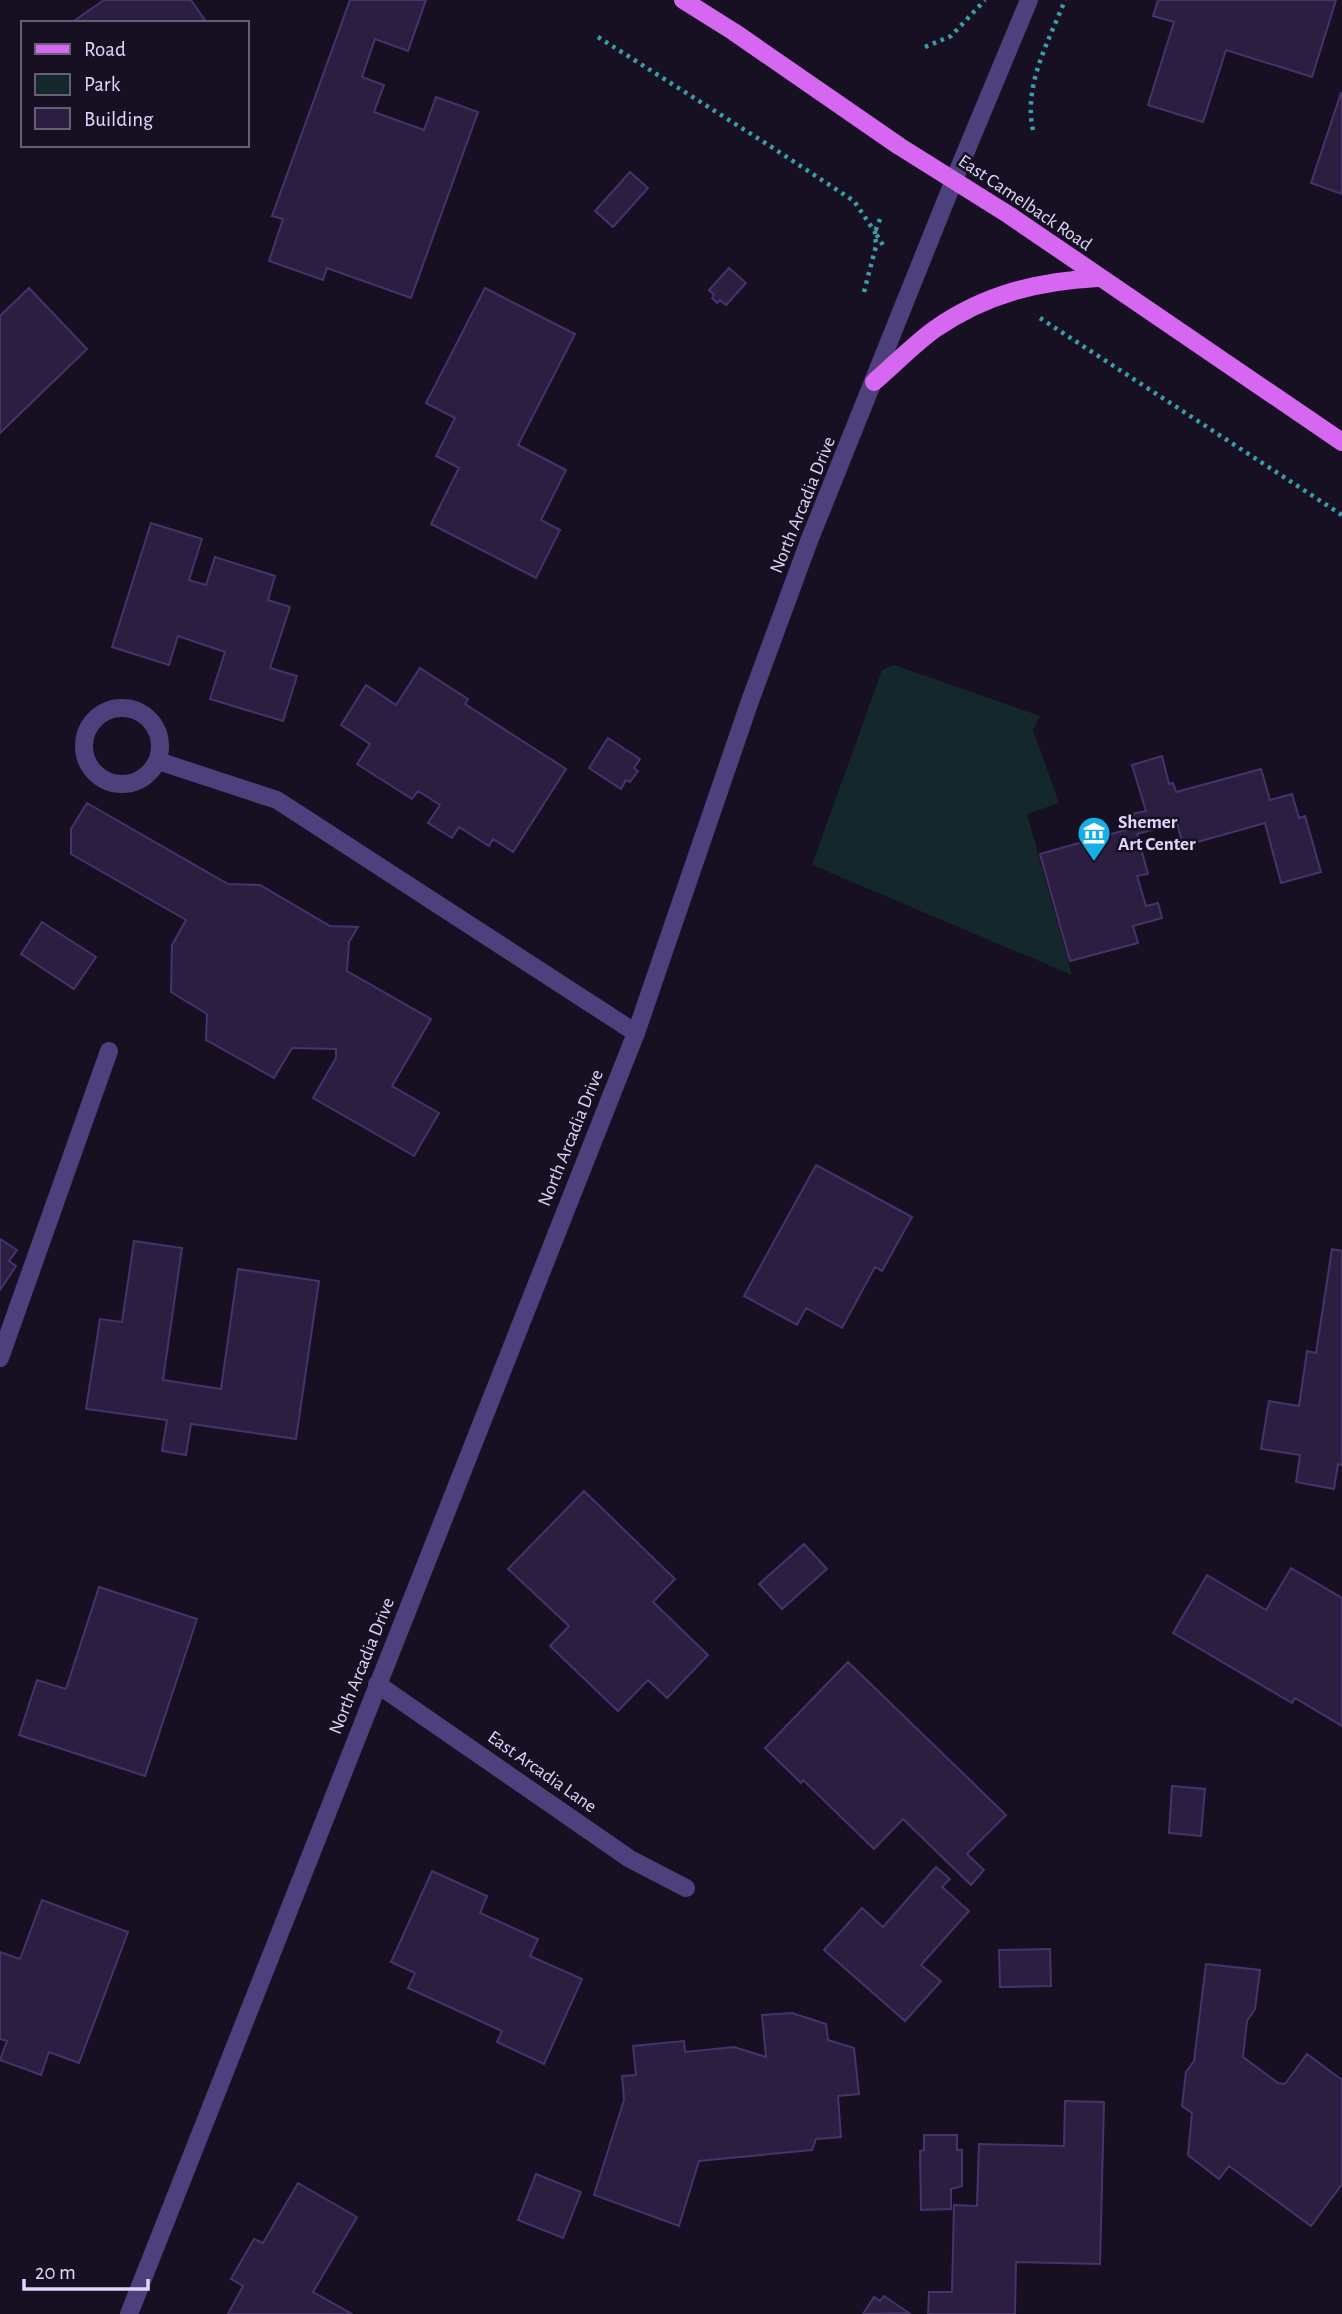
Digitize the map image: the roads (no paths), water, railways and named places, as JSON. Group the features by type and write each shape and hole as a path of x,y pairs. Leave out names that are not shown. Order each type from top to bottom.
{"main road":[{"name":"East Camelback Road","path":"683,0 899,146 1009,215 1342,442"},
{"path":"874,382 935,329 1001,294 1061,280 1098,278"}],"street":[{"name":"North Arcadia Drive","path":"129,2314 636,1033 809,541 1028,0"},
{"path":"125,708 136,711 147,717 160,737 158,761 151,772 140,780 127,785 114,784 102,779 92,770 85,758 83,745 86,732 101,714 125,708"},
{"path":"158,761 277,800 636,1033"},
{"path":"0,1358 109,1051"},
{"name":"East Arcadia Lane","path":"377,1684 630,1859 686,1888"}],"place":[{"name":"Shemer Art Center","path":"1094,863"}]}
